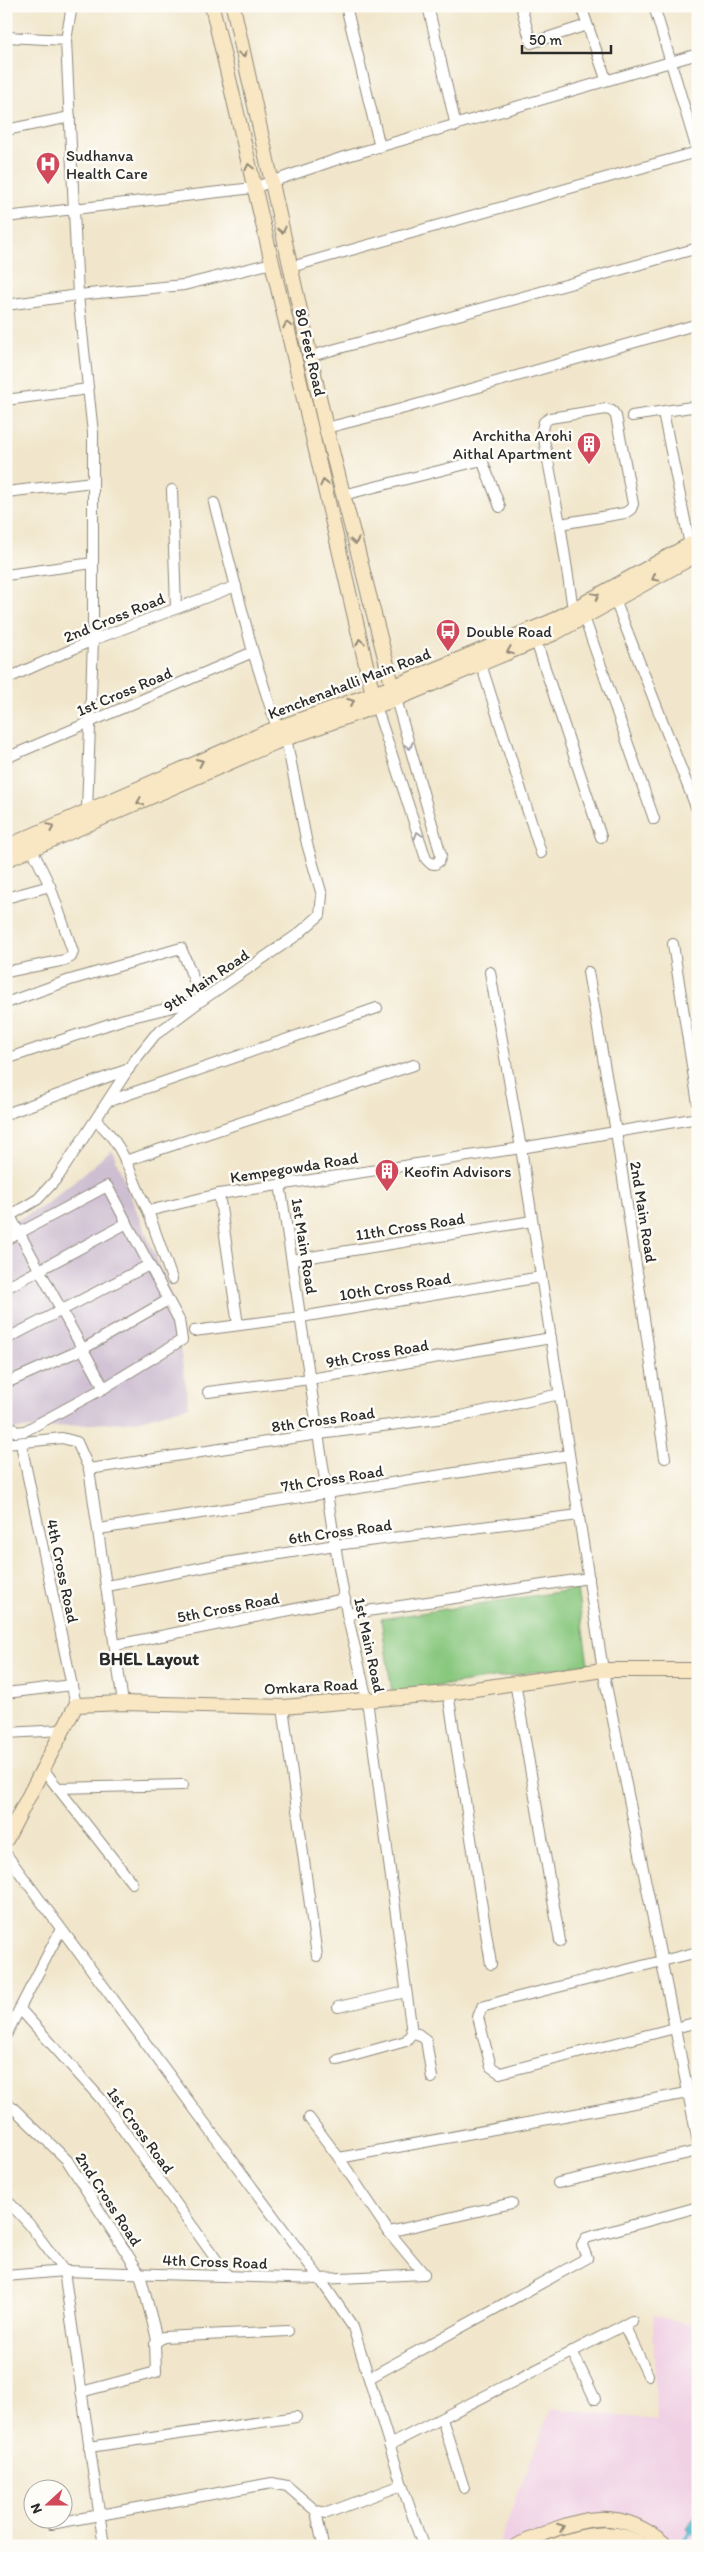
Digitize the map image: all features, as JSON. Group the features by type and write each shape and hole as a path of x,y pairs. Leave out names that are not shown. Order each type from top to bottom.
{"main road":[{"name":"80 Feet Road","path":"212,6 374,700"},
{"name":"80 Feet Road","path":"233,6 326,428 394,693"},
{"name":"Kenchenahalli Main Road","path":"394,693 550,622 615,600 695,546"},
{"name":"Kenchenahalli Main Road","path":"6,847 87,811 281,733 481,664 536,641 578,613 695,546"},
{"name":"Kenchenahalli Main Road","path":"6,860 281,733"},
{"name":"Omkara Road","path":"76,1705 123,1703 283,1707 448,1693 603,1670 698,1670"},
{"path":"6,1840 76,1705"},
{"path":"516,2546 562,2526 588,2520 625,2522 650,2531 667,2546"},
{"path":"554,2546 578,2537 602,2534 622,2537 643,2545"}],"street":[{"path":"72,6 72,15 66,40 78,295 93,433 93,640 87,811"},
{"path":"346,6 380,147"},
{"path":"428,6 456,126"},
{"path":"521,6 531,44 588,25"},
{"path":"581,6 606,79"},
{"path":"291,267 698,152 654,6"},
{"path":"6,37 66,40"},
{"path":"6,217 74,211 214,190 254,188 380,147 456,126 606,79 698,54"},
{"path":"6,130 70,117"},
{"path":"311,356 698,248"},
{"path":"6,305 78,295 184,285 272,263"},
{"path":"326,428 404,408 698,324"},
{"path":"6,400 88,389"},
{"path":"632,416 698,406"},
{"path":"560,524 625,513 631,509 632,504 616,416 612,411 606,409 560,417 544,422 542,429 560,524 578,613 654,819"},
{"path":"663,412 695,546"},
{"path":"343,495 482,460 500,507"},
{"path":"6,492 93,482"},
{"path":"172,490 176,608"},
{"name":"9th Main Road","path":"8,1217 38,1199 58,1177 129,1069 155,1035 202,1000 298,936 320,915 322,895 307,844 281,733 254,652 214,502"},
{"path":"6,575 93,563"},
{"name":"2nd Cross Road","path":"8,679 93,640 236,586"},
{"path":"615,600 698,812"},
{"path":"536,641 601,837"},
{"name":"1st Cross Road","path":"6,758 254,652"},
{"path":"6,655 8,679"},
{"path":"481,664 541,853"},
{"path":"374,700 426,860 435,864 440,861 441,855 394,693"},
{"path":"6,972 71,957 72,952 50,886 32,849"},
{"path":"6,898 50,886"},
{"path":"673,944 698,1104"},
{"path":"6,1003 70,980 181,948 202,1000 124,1019 6,1059"},
{"path":"490,972 521,1148 603,1670 674,2028 693,2093 698,2142"},
{"name":"2nd Main Road","path":"588,972 616,1132 665,1458"},
{"path":"109,1102 377,1008"},
{"path":"125,1161 414,1065"},
{"path":"6,1114 129,1069"},
{"name":"Kempegowda Road","path":"148,1211 219,1194 521,1148 698,1118"},
{"path":"96,1121 106,1129 120,1149 148,1211 172,1279"},
{"name":"1st Main Road","path":"280,1184 335,1545 347,1614 367,1700 412,2032"},
{"path":"6,1240 107,1186 178,1320 182,1340 104,1388 25,1431 16,1432 6,1422"},
{"path":"219,1194 238,1325"},
{"path":"8,1217 20,1234 104,1388"},
{"name":"11th Cross Road","path":"292,1260 532,1221"},
{"path":"6,1288 127,1223"},
{"path":"6,1339 149,1265"},
{"name":"10th Cross Road","path":"194,1331 301,1317 541,1277"},
{"path":"6,1383 83,1349 168,1300"},
{"name":"9th Cross Road","path":"208,1392 310,1379 551,1338"},
{"name":"8th Cross Road","path":"89,1469 319,1434 461,1416 560,1394"},
{"path":"6,1444 21,1444 62,1438 77,1442 89,1469 123,1703"},
{"name":"4th Cross Road","path":"21,1444 76,1705"},
{"name":"7th Cross Road","path":"99,1529 328,1495 569,1455"},
{"name":"6th Cross Road","path":"107,1586 225,1563 335,1545 579,1515"},
{"path":"347,1614 589,1578"},
{"name":"5th Cross Road","path":"116,1645 345,1599"},
{"path":"515,1682 560,1941"},
{"path":"6,1693 72,1685"},
{"path":"448,1693 491,1964"},
{"path":"283,1707 317,1956"},
{"path":"6,1733 63,1730"},
{"path":"43,1770 132,1883"},
{"path":"58,1788 183,1785"},
{"path":"6,1854 320,2279 353,2327 389,2445 423,2546"},
{"path":"6,2035 62,1928"},
{"path":"698,1952 660,1960 482,2007 478,2017 491,2067 500,2074 698,2022"},
{"path":"338,2007 406,1992"},
{"name":"1st Cross Road","path":"20,2009 101,2099 228,2276"},
{"path":"338,2060 406,2041 412,2032 426,2040 432,2078"},
{"path":"339,2158 693,2093"},
{"name":"2nd Cross Road","path":"6,2102 67,2160 140,2274 157,2339 155,2343 156,2372 81,2392"},
{"path":"309,2118 339,2158 388,2232 512,2203"},
{"path":"558,2183 698,2151"},
{"path":"6,2199 29,2224 64,2271 104,2546"},
{"path":"369,2378 587,2258 582,2245 586,2238 698,2208"},
{"name":"4th Cross Road","path":"6,2276 64,2271 320,2279 424,2274 388,2232"},
{"path":"389,2445 628,2323 648,2375"},
{"path":"157,2339 163,2336 288,2331"},
{"path":"572,2352 595,2399"},
{"path":"90,2447 296,2417"},
{"path":"442,2419 464,2488"},
{"path":"72,2520 272,2483 286,2486 316,2511 327,2513 402,2485"},
{"path":"316,2511 323,2546"}],"shaded area":[{"path":"112,1150 172,1297 189,1406 136,1421 6,1430 6,1226 46,1205"},
{"path":"653,2316 698,2325 698,2546 492,2546 499,2543 551,2408 656,2420"}],"green space":[{"path":"577,1589 588,1664 392,1693 381,1619"}],"water":[{"path":"698,2512 698,2537 686,2529"}],"waterway":[{"path":"694,1693 698,1702"},
{"path":"678,2546 698,2522"}],"place":[{"name":"Sudhanva Health Care","path":"48,185"},
{"name":"Architha Arohi Aithal Apartment","path":"589,465"},
{"name":"Double Road","path":"448,652"},
{"name":"Keofin Advisors","path":"387,1192"}],"district":[{"name":"BHEL Layout","path":"149,1659"}]}
